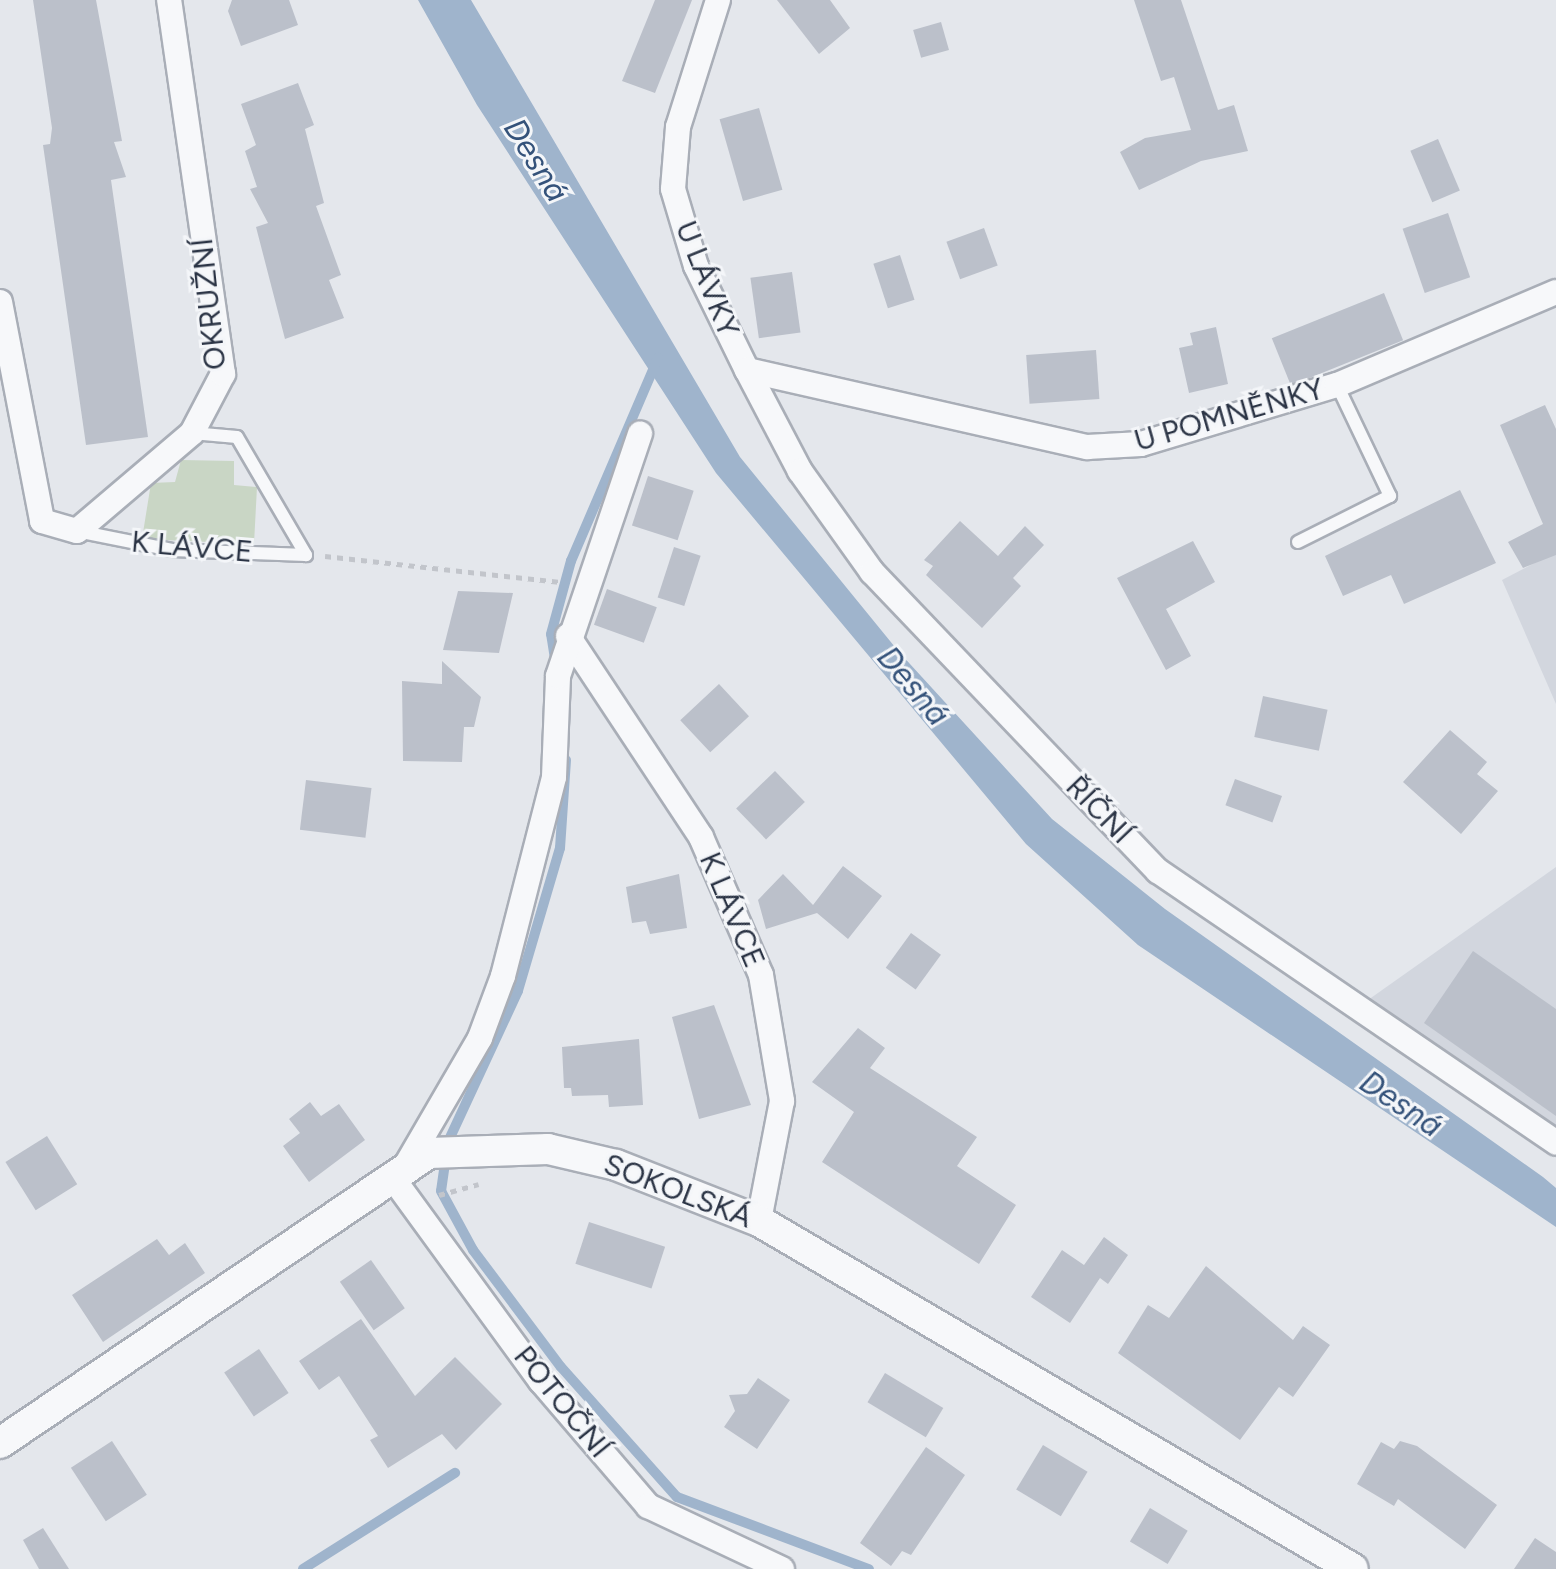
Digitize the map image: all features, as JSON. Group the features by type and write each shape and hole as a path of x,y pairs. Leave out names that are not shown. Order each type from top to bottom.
{"street":[{"name":"OKRUŽNÍ","path":"77,531 192,433 223,374 169,0"},
{"name":"U LÁVKY","path":"718,0 678,127 673,189 696,266 747,370"},
{"name":"U POMNĚNKY","path":"747,370 1087,447 1141,444 1337,385 1556,292"},
{"path":"0,302 42,521 77,531"},
{"name":"ŘÍČNÍ","path":"747,370 800,471 872,572 1158,871 1556,1143"},
{"path":"409,1166 480,1038 506,966 554,777 558,676 640,434"},
{"name":"K LÁVCE","path":"567,642 701,837 761,975 782,1101 759,1221"},
{"name":"SOKOLSKÁ","path":"0,1443 409,1166 481,1146 581,1154 759,1221 1353,1569"},
{"name":"POTOČNÍ","path":"409,1166 541,1381 648,1506 782,1569"}],"lane":[{"path":"1298,542 1390,496 1337,385"},
{"path":"192,433 237,437 306,555"},
{"name":"K LÁVCE","path":"77,531 172,550 306,555"}],"path":[{"path":"306,555 547,580"},
{"path":"430,1196 465,1191"}],"shaded area":[{"path":"1556,552 1556,704 1502,580"},
{"path":"1556,867 1556,1133 1368,1000"}],"green space":[{"path":"181,460 234,461 234,485 257,487 254,544 142,539 151,483 175,482"}],"water":[{"name":"Desná","path":"418,0 471,0 740,457 899,652 1052,819 1165,909 1543,1177 1556,1188 1556,1227 1138,945 1026,844 716,473 477,105"}],"building":[{"path":"33,0 96,0 122,141 114,142 126,177 111,180 148,437 86,445 43,145 50,144 52,128"},
{"path":"232,0 289,0 298,25 241,46 228,11"},
{"path":"655,0 692,0 655,93 622,81"},
{"path":"777,0 830,0 850,28 819,54"},
{"path":"1134,0 1181,0 1218,110 1234,105 1248,151 1201,161 1139,190 1120,152 1145,138 1191,130 1174,77 1161,81"},
{"path":"941,22 949,50 921,58 913,30"},
{"path":"298,83 314,125 305,129 324,203 316,206 341,275 329,280 344,318 285,339 256,227 268,223 250,189 257,187 245,151 256,145 241,104"},
{"path":"759,108 782,190 743,201 720,119"},
{"path":"1438,139 1460,191 1432,202 1410,151"},
{"path":"1448,213 1470,277 1425,293 1403,229"},
{"path":"984,228 998,266 960,279 946,242"},
{"path":"900,255 915,300 888,308 873,264"},
{"path":"792,272 800,332 759,338 750,278"},
{"path":"1384,293 1403,340 1291,386 1272,338"},
{"path":"1216,327 1228,384 1189,393 1179,348 1193,345 1190,333"},
{"path":"1096,350 1099,399 1030,404 1026,355"},
{"path":"1545,405 1556,429 1556,555 1523,568 1508,542 1543,524 1500,425"},
{"path":"648,476 694,491 678,540 632,525"},
{"path":"1460,490 1496,563 1404,604 1391,575 1343,596 1325,556"},
{"path":"960,521 998,556 1025,526 1044,545 1013,578 1021,586 982,628 926,575 933,566 924,560"},
{"path":"1193,541 1215,582 1166,609 1191,656 1166,670 1117,578"},
{"path":"674,547 701,556 684,606 658,597"},
{"path":"607,589 657,607 644,643 594,625"},
{"path":"458,591 513,593 499,653 443,650"},
{"path":"442,661 481,697 474,727 464,727 462,762 403,761 402,681 442,684"},
{"path":"719,684 749,716 710,752 680,720"},
{"path":"1263,696 1328,710 1319,751 1254,737"},
{"path":"1450,730 1487,762 1477,774 1498,791 1461,834 1403,782"},
{"path":"775,771 805,802 766,839 736,809"},
{"path":"1235,779 1282,796 1272,822 1225,805"},
{"path":"306,780 372,788 365,838 300,830"},
{"path":"843,866 882,896 848,939 817,913 766,929 758,900 783,874 813,905"},
{"path":"679,874 687,928 650,934 646,921 632,923 626,887"},
{"path":"911,933 941,955 916,990 886,968"},
{"path":"1473,951 1556,1009 1556,1116 1424,1023"},
{"path":"714,1005 751,1105 699,1119 672,1017"},
{"path":"858,1028 885,1048 870,1068 977,1137 957,1166 1016,1205 979,1264 822,1162 854,1112 812,1082"},
{"path":"639,1039 643,1105 609,1107 608,1095 572,1096 571,1088 564,1088 562,1047"},
{"path":"310,1102 321,1116 339,1104 365,1140 309,1182 283,1146 300,1133 289,1119"},
{"path":"47,1136 77,1184 36,1210 5,1162"},
{"path":"589,1222 665,1247 651,1289 575,1264"},
{"path":"1104,1237 1128,1255 1108,1284 1100,1278 1070,1323 1031,1297 1062,1250 1084,1265"},
{"path":"157,1239 169,1255 185,1243 205,1273 103,1342 72,1295"},
{"path":"371,1260 405,1308 374,1330 340,1282"},
{"path":"1206,1266 1293,1340 1303,1326 1330,1345 1293,1397 1279,1387 1240,1440 1118,1353 1148,1305 1169,1318"},
{"path":"361,1319 415,1396 455,1357 502,1404 456,1450 442,1434 388,1468 370,1440 378,1436 339,1376 319,1390 299,1361"},
{"path":"259,1349 289,1393 254,1416 224,1372"},
{"path":"885,1373 943,1408 926,1437 867,1402"},
{"path":"758,1378 790,1400 757,1449 724,1427 735,1411 729,1395 747,1394"},
{"path":"112,1441 147,1495 106,1521 71,1468"},
{"path":"1400,1441 1417,1446 1497,1505 1465,1549 1398,1499 1394,1506 1357,1484 1381,1442 1394,1449"},
{"path":"1043,1445 1088,1472 1061,1516 1016,1490"},
{"path":"926,1447 965,1475 911,1555 902,1551 891,1566 860,1543"},
{"path":"1150,1508 1188,1531 1168,1564 1130,1541"},
{"path":"43,1528 69,1569 39,1569 23,1540"},
{"path":"1535,1538 1556,1552 1556,1569 1514,1569"}],"waterway":[{"path":"556,665 551,634 571,561 658,358"},
{"path":"566,760 560,848 518,991 448,1142 441,1191 473,1250 561,1367 677,1497 869,1569"},
{"path":"303,1569 455,1473"}]}
